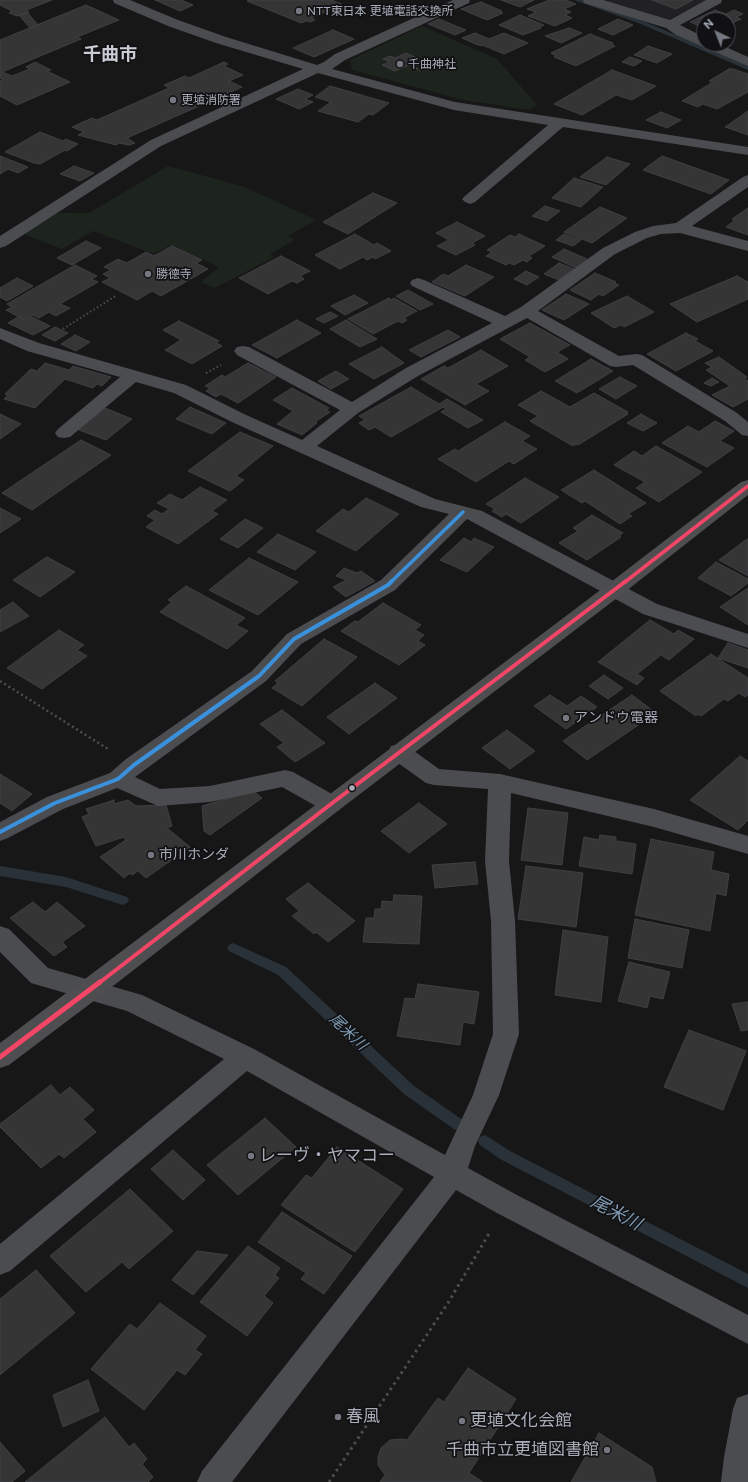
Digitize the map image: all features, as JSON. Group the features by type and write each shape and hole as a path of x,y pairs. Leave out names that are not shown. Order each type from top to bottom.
{"highway":[{"path":"0,1057 614,590 748,486"}],"street":[{"path":"118,0 173,23 208,35 317,69 454,106 559,123 748,150"},
{"path":"0,243 156,143 303,74 329,65 340,57 464,0"},
{"path":"589,0 671,25 681,32 696,39"},
{"path":"671,25 716,0"},
{"path":"726,52 748,62"},
{"path":"470,198 559,123"},
{"path":"680,228 748,180"},
{"path":"305,447 352,409 412,372 527,311 610,251 641,235 659,229 680,228 748,246"},
{"path":"418,283 506,322"},
{"path":"527,311 616,362 636,359 731,417 748,431"},
{"path":"0,333 33,347 180,389 238,418 428,503 475,515 650,609 748,641"},
{"path":"243,351 352,409"},
{"path":"64,434 132,376"},
{"path":"0,832 55,803 126,772 259,676 294,639 388,585 463,512"},
{"path":"400,752 434,777 500,782 654,818 748,845"},
{"path":"126,772 158,798 210,794 285,778 331,804"},
{"path":"213,1482 453,1173 462,1146 486,1096 506,1034 503,921 497,862 500,782"},
{"path":"0,936 40,976 133,1002 246,1057 508,1204 748,1330"},
{"path":"0,1262 246,1057"},
{"path":"737,1482 739,1457 748,1409"}],"path":[{"path":"33,347 117,295"},
{"path":"180,389 243,351"},
{"path":"0,681 126,772"},
{"path":"329,1482 448,1303 492,1230"}],"shaded area":[{"path":"596,0 707,0 667,21"},
{"path":"422,26 497,59 537,105 529,110 464,100 352,70 350,60"},
{"path":"168,166 245,187 316,220 288,236 295,240 270,254 274,257 215,288 201,282 219,267 171,245 154,254 93,231 62,249 23,234 58,213 89,213"}],"building":[{"path":"0,0 52,0 26,10 29,12 17,16 9,13 12,11 0,5"},
{"path":"155,0 181,0 193,5 180,11"},
{"name":"NTT東日本 更埴電話交換所","path":"331,0 342,4 311,18 315,20 301,23 247,1"},
{"path":"501,0 534,0 520,7"},
{"path":"549,0 566,0 576,4 564,9 571,12 565,15 572,18 555,26 528,16 536,12 527,9"},
{"path":"652,0 693,0 676,9"},
{"path":"481,2 502,11 500,12 503,13 487,20 461,9"},
{"path":"86,5 119,20 77,37 81,39 2,72 12,76 30,69 26,67 35,62 51,70 47,71 70,82 17,105 0,96 0,81 4,80 0,78 0,40"},
{"path":"734,10 743,14 736,17 736,12 730,12"},
{"path":"27,12 38,25 30,28 19,15"},
{"path":"520,15 544,25 540,27 541,28 523,35 499,25"},
{"path":"736,17 741,19 736,21"},
{"path":"439,19 466,30 455,35 428,24"},
{"path":"618,19 633,25 613,35 598,29"},
{"path":"696,19 696,24 690,22"},
{"path":"569,28 582,33 561,43 545,36"},
{"path":"333,30 354,39 314,57 293,48"},
{"path":"475,33 489,39 504,33 528,43 504,54 462,38"},
{"path":"590,34 613,43 611,44 615,46 576,66 554,57 556,56 551,53"},
{"path":"648,46 672,54 657,63 634,55"},
{"name":"千曲神社","path":"406,53 421,60 395,71 382,65 390,62 383,59 390,56 395,58"},
{"path":"630,57 642,61 634,66 622,62"},
{"path":"224,62 228,64 224,66 243,75 229,81 242,87 127,138 135,143 129,145 119,143 116,145 78,135 84,132 72,127 92,118 97,120 169,88 164,85 185,76 189,78"},
{"path":"729,69 748,74 748,92 717,109 703,104 698,107 682,101 713,82 709,81"},
{"path":"612,70 656,86 632,100 616,95 582,115 554,104"},
{"path":"330,86 389,103 373,115 369,114 358,122 318,111 331,102 315,97"},
{"path":"298,89 313,95 305,99 313,102 299,109 276,99"},
{"path":"748,111 748,135 725,127"},
{"path":"661,112 681,120 667,128 646,120"},
{"path":"40,132 63,141 66,139 78,144 40,164 5,152"},
{"path":"0,156 28,167 18,173 8,169 0,174"},
{"path":"662,156 729,180 711,194 643,170"},
{"path":"607,157 630,164 606,185 580,177"},
{"path":"74,166 94,173 80,181 60,174"},
{"path":"574,178 603,187 581,207 552,198"},
{"path":"373,193 397,203 348,234 323,222"},
{"path":"545,206 560,211 547,221 532,216"},
{"path":"600,207 627,218 592,243 564,232"},
{"path":"748,208 748,235 726,227 735,220 732,219"},
{"path":"457,222 485,236 472,243 475,245 456,255 437,246 449,240 436,233"},
{"path":"355,234 374,245 377,243 391,251 375,259 373,257 367,260 363,257 340,269 315,255"},
{"path":"519,234 545,246 529,256 532,258 527,262 523,260 514,265 509,263 506,265 486,256 492,252 487,250 510,235 515,237"},
{"path":"564,234 581,240 573,246 556,240"},
{"path":"86,241 101,248 72,265 57,258"},
{"path":"172,246 202,260 196,263 208,269 161,296 152,291 137,300 102,282 110,278 103,274 111,270 104,267 118,259 127,263 146,252 154,256"},
{"path":"564,249 587,259 576,268 552,257"},
{"path":"281,256 310,271 300,276 304,279 297,283 292,281 268,294 239,278"},
{"path":"559,263 574,269 559,280 544,274"},
{"path":"75,265 97,276 91,279 98,282 60,304 70,308 56,316 49,312 39,318 33,315 25,320 6,310 12,307 7,304"},
{"path":"466,265 494,277 465,296 432,282 443,274 448,276"},
{"path":"526,271 539,277 527,285 514,279"},
{"path":"595,273 616,282 614,283 619,285 603,296 599,294 591,300 570,290"},
{"path":"737,276 748,282 748,299 697,322 670,304"},
{"path":"17,278 33,286 7,301 0,297 0,288"},
{"path":"408,290 433,304 420,310 396,296"},
{"path":"566,294 589,304 564,320 542,310"},
{"path":"354,295 368,303 345,315 331,306"},
{"path":"627,296 654,312 624,327 621,325 614,328 591,313"},
{"path":"389,298 391,300 394,298 417,311 404,318 407,320 402,323 398,321 373,334 348,319"},
{"path":"330,312 338,316 324,323 316,319"},
{"path":"18,317 25,321 32,317 50,326 33,335 8,323"},
{"path":"297,320 321,333 277,358 252,345"},
{"path":"346,320 377,339 360,347 330,329"},
{"path":"179,321 219,341 216,343 222,346 192,364 165,350 181,340 163,330"},
{"path":"530,323 570,345 557,352 568,359 545,372 525,360 530,357 500,339"},
{"path":"55,327 68,333 55,341 42,335"},
{"path":"448,330 460,337 421,357 409,350"},
{"path":"686,333 698,339 695,341 713,351 676,371 647,354"},
{"path":"75,335 90,342 76,351 61,344"},
{"path":"382,347 404,363 374,379 349,364"},
{"path":"481,350 508,366 476,384 489,391 465,405 421,379 444,366 448,368"},
{"path":"719,357 747,377 744,378 748,381 748,399 733,407 712,395 730,386 706,370 712,367 705,363"},
{"path":"591,359 613,371 577,393 555,381"},
{"path":"45,363 69,370 73,366 111,377 102,386 97,384 93,388 65,379 35,408 4,399 8,395 5,394 31,369 37,371"},
{"path":"248,363 276,377 238,403 221,394 216,397 206,391 210,388 205,386 222,375 225,377"},
{"path":"336,371 349,379 331,389 318,381"},
{"path":"620,377 637,386 616,399 599,389"},
{"path":"712,378 719,382 711,386 704,383"},
{"path":"411,387 439,404 447,399 483,420 468,428 441,412 446,409 443,407 391,437 375,427 369,430 359,423 365,420 359,416"},
{"path":"292,388 329,408 326,410 330,412 315,422 317,423 302,435 277,424 293,411 273,400"},
{"path":"541,391 570,407 594,393 628,412 626,413 628,414 578,445 576,444 573,446 530,421 538,416 518,405"},
{"path":"190,407 226,423 212,434 176,419"},
{"path":"105,408 132,419 106,440 79,430"},
{"path":"0,414 21,424 0,439"},
{"path":"641,414 657,423 643,431 627,423"},
{"path":"715,421 734,431 720,441 734,448 707,467 662,443 688,426 699,432"},
{"path":"505,422 530,436 522,441 537,449 514,464 509,461 476,482 438,459 455,449 458,451"},
{"path":"240,432 273,446 236,476 244,480 230,491 188,471"},
{"path":"81,440 111,455 32,510 2,493"},
{"path":"656,446 702,472 659,502 636,488 645,482 614,465 634,451 642,456"},
{"path":"594,470 646,503 628,514 632,516 620,524 585,501 582,503 561,490"},
{"path":"525,478 559,497 521,523 506,514 502,517 492,511 495,509 486,504"},
{"path":"200,487 227,500 212,511 218,514 178,544 146,527 155,520 147,516 155,510 162,514 169,509 157,503 170,494 182,500"},
{"path":"366,498 399,514 356,551 316,531 343,509 349,512"},
{"path":"0,508 21,519 0,533"},
{"path":"592,515 623,533 619,536 621,537 587,560 559,543 578,531 573,528"},
{"path":"245,519 263,528 238,548 220,539"},
{"path":"278,534 316,552 295,570 257,552"},
{"path":"464,538 471,542 474,538 494,547 467,572 440,560"},
{"path":"747,539 748,540 748,576 719,560"},
{"path":"47,557 75,572 40,597 13,580"},
{"path":"249,558 298,582 258,615 209,590"},
{"path":"716,562 748,579 748,583 731,596 698,578"},
{"path":"344,568 357,573 361,571 375,581 346,597 333,587 346,580 336,576"},
{"path":"186,586 245,618 236,625 248,631 227,649 160,612 172,602 168,600"},
{"path":"748,588 748,625 720,607"},
{"path":"13,602 29,616 0,632 0,610"},
{"path":"383,603 421,625 415,630 424,635 418,641 425,645 399,665 341,631 355,621 358,622"},
{"path":"650,620 674,634 678,630 694,639 669,660 661,655 637,674 644,678 637,685 598,662"},
{"path":"59,630 84,645 77,650 87,656 42,689 7,668"},
{"path":"324,639 357,657 302,706 272,688 278,683 275,681"},
{"path":"728,643 748,650 748,668 718,658"},
{"path":"711,654 748,678 748,695 745,697 739,693 728,701 724,699 701,716 698,714 696,716 660,691"},
{"path":"604,675 623,688 608,699 589,686"},
{"path":"375,683 397,698 349,734 327,717"},
{"name":"アンドウ電器","path":"550,695 567,706 581,696 597,707 566,729 534,706"},
{"path":"632,695 656,713 587,760 563,741"},
{"path":"282,710 325,743 295,762 277,747 284,743 260,724"},
{"path":"507,730 535,751 510,769 482,748"},
{"path":"740,756 748,761 748,820 738,830 690,800"},
{"path":"0,774 32,794 12,811 0,803"},
{"path":"253,791 262,798 210,835 204,831 202,806"},
{"path":"114,800 114,804 128,800 136,806 166,805 172,826 167,828 190,847 146,878 138,871 132,875 130,873 124,878 100,857 126,840 124,837 96,846 82,817 89,814 86,809"},
{"path":"419,803 447,824 409,853 381,831"},
{"path":"528,808 568,813 562,865 521,860"},
{"path":"600,835 616,837 616,841 636,844 632,874 579,866 584,837 599,840"},
{"path":"651,839 714,852 711,870 729,874 726,896 716,893 710,931 635,915"},
{"path":"475,862 478,884 435,888 432,865"},
{"path":"526,866 583,873 576,927 518,919"},
{"path":"308,883 355,921 328,942 316,932 314,934 292,916 299,911 286,899"},
{"path":"394,895 422,896 419,944 363,942 366,918 374,918 375,909 381,909 382,901 393,902"},
{"path":"33,902 45,912 57,902 85,926 62,942 67,947 54,956 10,918"},
{"path":"635,919 689,930 682,968 628,958"},
{"path":"563,930 608,937 601,1002 555,995"},
{"path":"629,962 670,972 663,999 650,996 647,1008 618,1001"},
{"path":"418,984 479,992 474,1024 463,1022 460,1045 397,1036 405,998 415,999"},
{"path":"748,1002 748,1030 741,1031 732,1004"},
{"path":"689,1030 746,1051 723,1110 664,1087"},
{"path":"51,1085 60,1095 70,1087 94,1110 83,1119 96,1132 64,1158 59,1154 41,1168 0,1127 0,1124"},
{"name":"レーヴ・ヤマコー","path":"265,1118 296,1147 238,1195 207,1165"},
{"path":"337,1147 403,1189 355,1252 281,1205 306,1175 312,1178"},
{"path":"173,1150 205,1180 183,1200 151,1169"},
{"path":"130,1189 173,1231 129,1269 122,1262 86,1292 50,1256"},
{"path":"282,1212 352,1256 324,1294 301,1279 306,1273 258,1242"},
{"path":"248,1246 280,1268 275,1275 279,1278 264,1296 273,1303 247,1336 200,1302"},
{"path":"197,1251 228,1255 193,1295 172,1280"},
{"path":"36,1270 75,1313 0,1375 0,1299"},
{"path":"160,1303 206,1336 195,1350 202,1354 185,1375 177,1370 144,1410 91,1369 130,1324 137,1329"},
{"name":"更埴文化会館","path":"468,1368 516,1399 469,1473 483,1482 380,1482 385,1475 378,1465 378,1457 381,1448 390,1440 407,1440 438,1398 444,1402"},
{"path":"88,1380 99,1411 63,1427 53,1395"},
{"path":"105,1417 129,1447 134,1443 147,1459 142,1464 153,1477 148,1482 25,1482"},
{"name":"千曲市立更埴図書館","path":"599,1433 652,1467 656,1482 571,1482"},
{"path":"0,1442 25,1471 12,1482 0,1482"}],"waterway":[{"path":"577,0 643,23 748,68"},
{"path":"0,871 66,882 123,900"},
{"name":"尾米川","path":"233,948 282,971 409,1090 459,1125"},
{"name":"尾米川","path":"485,1141 505,1155 748,1281"}],"transit line":[{"path":"0,1057 614,590 748,486"},
{"path":"0,832 55,803 118,779 134,765 259,676 294,639 388,585 463,512"}],"place":[{"name":"NTT東日本 更埴電話交換所","path":"299,11"},
{"name":"千曲神社","path":"400,64"},
{"name":"更埴消防署","path":"173,100"},
{"name":"勝德寺","path":"148,274"},
{"name":"アンドウ電器","path":"566,718"},
{"name":"市川ホンダ","path":"151,855"},
{"name":"レーヴ・ヤマコー","path":"251,1156"},
{"name":"春風","path":"338,1417"},
{"name":"更埴文化会館","path":"462,1421"},
{"name":"千曲市立更埴図書館","path":"607,1450"}],"district":[{"name":"千曲市","path":"110,54"}]}
